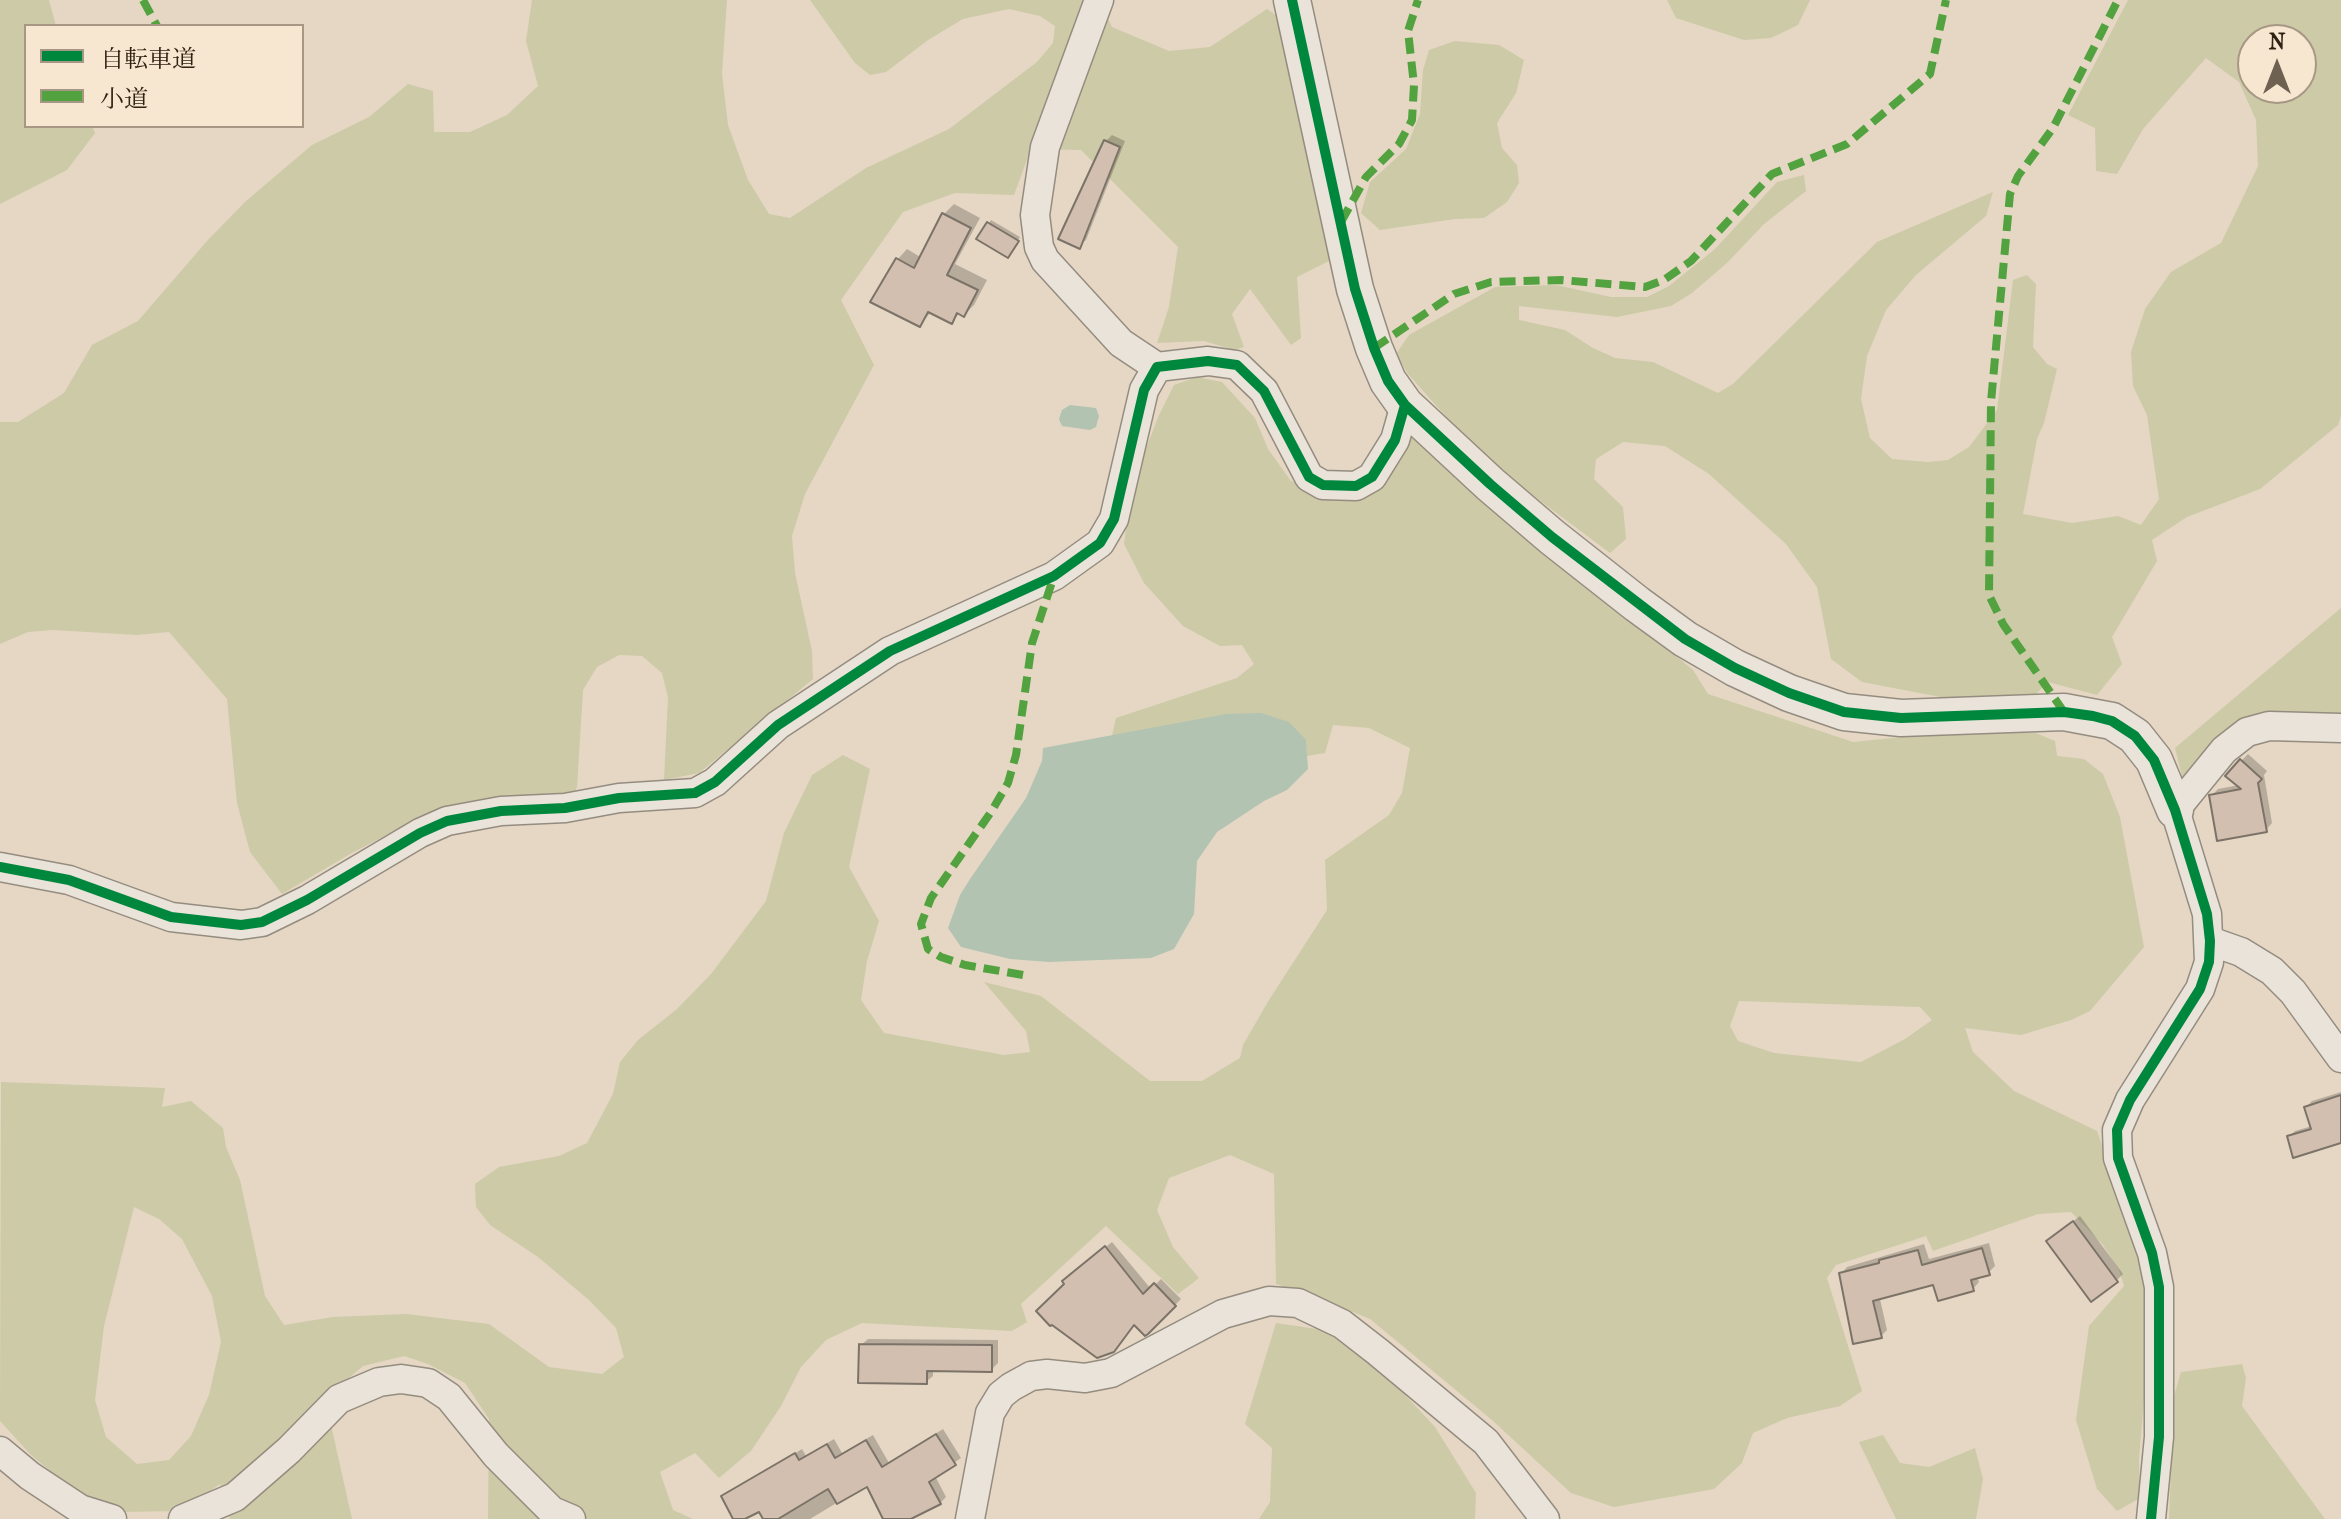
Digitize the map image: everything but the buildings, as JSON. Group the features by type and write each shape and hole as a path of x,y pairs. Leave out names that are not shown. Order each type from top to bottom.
{"street":[{"path":"1099,0 1045,147 1035,215 1039,247 1045,260 1121,343 1157,367 1208,361 1237,365 1264,391 1309,477 1323,485 1356,486 1372,477 1395,440 1405,405"},
{"path":"1292,0 1355,289 1388,381 1405,405 1552,537 1673,630 1735,668 1789,693 1844,712 1901,718 2064,712 2112,721 2135,736 2154,760 2175,810 2207,914 2210,941 2209,962 2200,989 2130,1100 2117,1130 2118,1158 2152,1253 2159,1287 2159,1437 2150,1518"},
{"path":"0,867 69,880 171,917 241,925 262,922 307,900 420,833 447,821 501,811 565,808 619,798 695,793 715,782 778,725 890,651 1054,576 1100,543 1114,519 1144,390 1157,367"},
{"path":"2175,810 2224,750 2247,732 2269,726 2341,728"},
{"path":"2210,941 2241,952 2272,971 2293,992 2341,1058"},
{"path":"970,1519 990,1413 1001,1395 1011,1387 1031,1376 1047,1374 1085,1378 1111,1373 1223,1314 1269,1301 1298,1303 1342,1324 1378,1352 1486,1442 1545,1519"},
{"path":"183,1519 235,1497 289,1450 339,1399 379,1382 401,1379 428,1383 449,1397 496,1455 552,1511 571,1519"},
{"path":"0,1451 30,1476 80,1509 112,1519"}],"shaded area":[{"path":"0,0 49,0 55,24 24,24 24,128 93,128 95,133 67,170 0,204"},
{"path":"532,0 727,0 722,74 728,125 748,180 769,214 790,218 866,168 949,129 1037,62 1053,43 1055,26 1040,16 1009,9 963,19 928,40 886,72 870,75 855,63 810,0 1099,0 1112,27 1169,51 1210,47 1267,9 1283,20 1331,260 1297,277 1301,338 1291,345 1250,289 1232,314 1244,347 1234,350 1204,341 1157,343 1169,307 1178,247 1081,150 1031,149 1014,195 955,193 903,212 841,300 874,365 805,494 792,536 795,573 812,651 813,679 699,773 664,780 668,697 662,673 642,656 619,655 597,667 583,690 574,794 408,824 282,894 250,852 237,803 227,699 169,632 137,635 53,630 28,632 0,644 0,422 18,422 64,393 92,345 138,321 246,201 312,145 369,117 408,84 433,91 434,132 470,132 507,115 538,86 526,41"},
{"path":"1667,0 1810,0 1798,25 1771,38 1744,40 1676,18"},
{"path":"2128,0 2341,0 2341,416 2338,425 2260,489 2187,517 2152,540 2157,561 2112,637 2122,664 2097,695 2048,682 2033,697 1951,699 1862,682 1831,659 1817,587 1786,544 1709,474 1665,446 1623,442 1596,459 1594,479 1623,507 1626,539 1610,553 1527,491 1466,439 1408,374 1396,354 1409,335 1495,287 1556,285 1611,297 1647,297 1669,286 1715,249 1777,182 1804,175 1806,191 1764,224 1727,263 1692,293 1671,306 1617,317 1519,306 1519,320 1565,330 1615,358 1653,362 1718,393 1733,384 1877,242 1993,192 1986,216 1916,275 1886,310 1867,356 1861,399 1870,438 1892,459 1948,460 1969,447 1997,410 2013,280 2027,275 2036,284 2033,347 2047,364 2057,369 2037,439 2023,514 2072,523 2118,516 2141,525 2159,499 2147,415 2133,386 2131,352 2145,309 2171,272 2221,243 2258,166 2256,120 2249,104 2317,104 2317,24 2237,24 2237,81 2206,58 2143,129 2117,174 2096,171 2095,128 2068,115"},
{"path":"1455,41 1499,45 1524,60 1516,93 1497,123 1502,148 1517,165 1519,183 1507,202 1484,218 1380,230 1361,213 1370,182 1406,149 1420,114 1423,70 1429,50"},
{"path":"1197,377 1222,382 1255,418 1268,449 1291,481 1323,493 1388,477 1412,437 1693,670 1708,694 1853,742 1982,729 2036,733 2055,741 2057,756 2084,759 2103,774 2120,817 2144,947 2090,1011 2071,1020 2021,1035 1965,1028 1973,1052 2014,1091 2097,1131 2126,1213 2148,1301 2149,1339 2139,1459 2140,1498 2117,1511 2097,1489 2076,1420 2089,1326 2124,1286 2119,1270 2103,1245 2071,1212 2038,1214 1933,1251 1926,1236 1836,1265 1827,1278 1862,1391 1840,1406 1787,1418 1753,1433 1742,1463 1714,1489 1614,1507 1571,1493 1492,1420 1370,1319 1276,1284 1274,1174 1230,1155 1169,1178 1157,1210 1173,1247 1199,1278 1178,1294 1106,1226 1021,1304 1027,1322 1012,1331 862,1323 826,1340 801,1367 781,1406 751,1451 719,1478 695,1453 660,1472 673,1510 693,1519 488,1519 489,1419 465,1383 404,1356 363,1366 325,1398 352,1519 230,1519 220,1484 181,1511 120,1512 88,1502 31,1455 0,1421 1,1082 165,1088 162,1107 191,1101 223,1128 226,1147 240,1180 265,1296 284,1325 333,1317 406,1314 489,1324 549,1367 602,1374 624,1357 616,1328 589,1300 538,1257 490,1225 476,1207 475,1184 499,1167 559,1156 587,1143 613,1094 620,1062 638,1040 677,1009 711,974 766,901 784,833 812,775 843,755 870,769 849,867 879,921 867,961 861,1000 884,1033 1004,1055 1030,1052 1026,1031 984,982 1041,996 1150,1081 1202,1081 1240,1058 1243,1045 1269,1000 1327,910 1325,860 1389,815 1402,793 1410,748 1369,728 1333,725 1325,753 1307,756 1306,740 1168,726 1112,736 1116,718 1237,678 1254,664 1242,645 1220,646 1183,626 1144,583 1124,544 1131,487 1174,385","holes":["1739,1001 1920,1007 1932,1020 1905,1039 1861,1062 1774,1053 1738,1041 1730,1026","134,1207 159,1219 182,1239 212,1296 221,1342 209,1395 191,1436 169,1460 137,1464 106,1437 95,1400 104,1326"]},
{"path":"1070,405 1096,408 1099,416 1096,427 1090,430 1062,426 1059,419 1062,410"},
{"path":"2341,608 2341,718 2272,718 2184,784 2175,748"},
{"path":"1261,713 1289,722 1306,740 1308,769 1287,790 1264,801 1217,832 1197,861 1194,914 1174,949 1151,958 1049,962 1010,959 961,947 948,928 960,895 1026,798 1042,761 1043,748 1226,714"},
{"path":"1276,1323 1324,1330 1394,1383 1435,1427 1476,1493 1475,1519 1259,1519 1270,1502 1272,1448 1245,1424"},
{"path":"2242,1364 2246,1378 2242,1406 2325,1519 2169,1519 2174,1396 2181,1372"},
{"path":"1883,1435 1900,1463 1929,1467 1975,1448 1983,1479 1976,1519 1896,1519 1859,1442"}],"marked path":[{"path":"143,0 156,24"},
{"path":"1341,222 1366,177 1399,144 1412,120 1414,85 1408,31 1418,0"},
{"path":"1374,348 1454,294 1491,282 1561,280 1645,287 1664,280 1691,261 1772,174 1847,144 1930,74 1946,0"},
{"path":"2064,712 2003,624 1989,595 1991,402 2010,194 2018,176 2053,128 2118,0"},
{"path":"1023,975 965,965 941,957 928,949 921,924 931,898 1008,783 1016,755 1032,643 1054,576"}],"cycle path":[{"path":"1292,0 1355,289 1374,348 1388,381 1405,405 1490,484 1552,537 1685,639 1735,668 1789,693 1844,712 1901,718 2064,712 2093,716 2112,721 2135,736 2154,760 2175,810 2207,914 2210,941 2209,962 2200,989 2130,1100 2117,1130 2118,1158 2152,1253 2159,1287 2159,1437 2151,1519"},
{"path":"0,867 69,880 171,917 241,925 262,922 307,900 420,833 447,821 501,811 565,808 619,798 695,793 715,782 778,725 890,651 1054,576 1100,543 1114,519 1144,390 1157,367 1208,361 1237,365 1264,391 1309,477 1323,485 1356,486 1372,477 1395,440 1405,405"}]}
